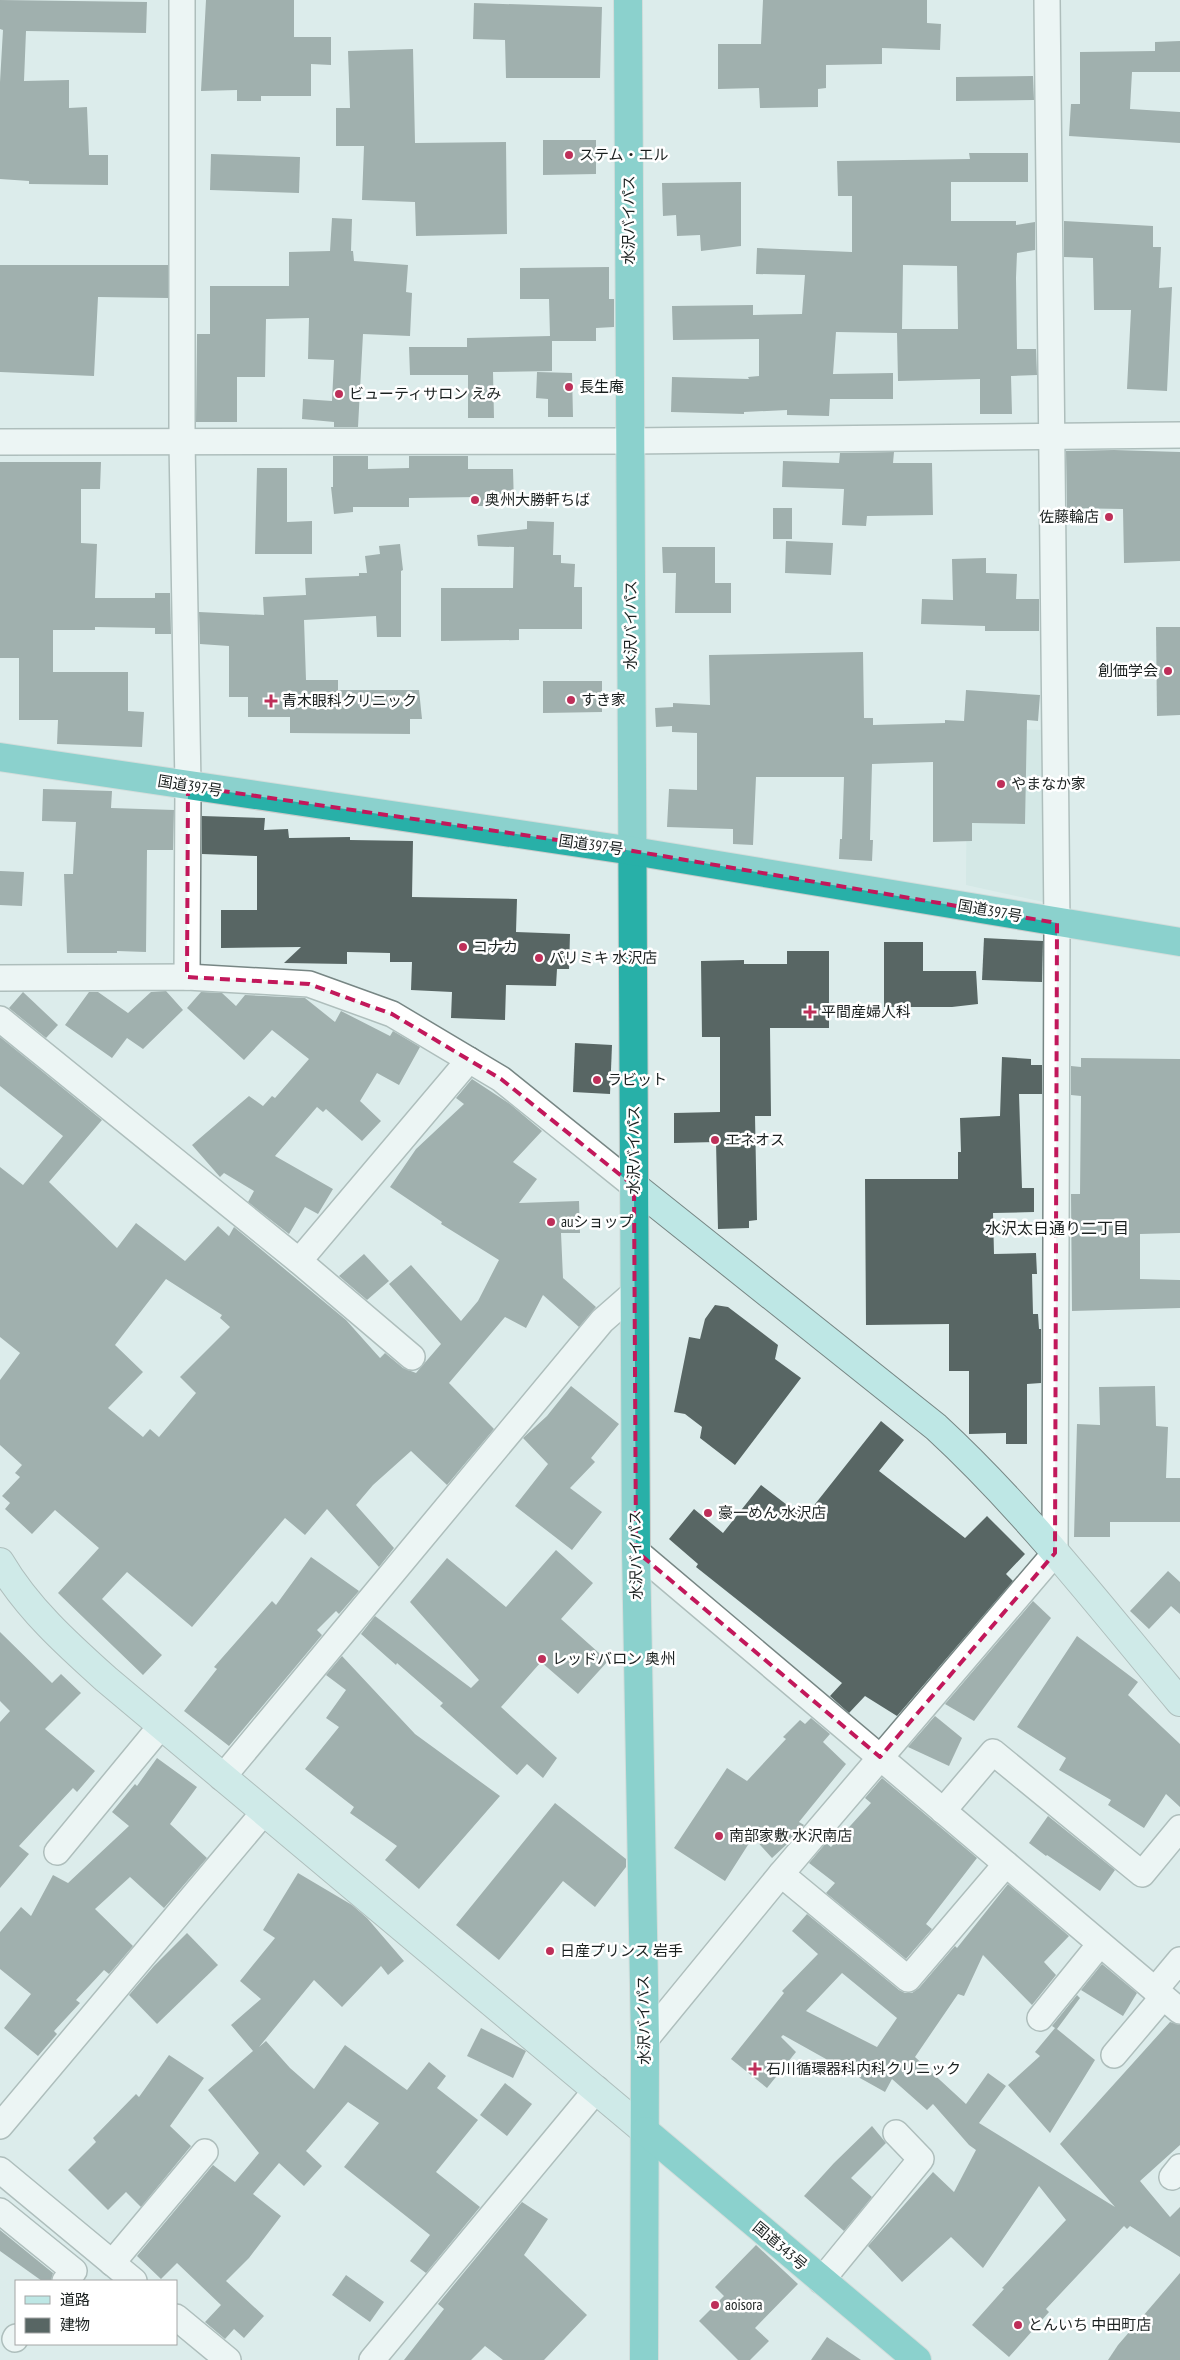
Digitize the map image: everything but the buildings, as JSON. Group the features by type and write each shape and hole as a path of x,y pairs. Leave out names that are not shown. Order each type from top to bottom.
{"highway":[{"name":"水沢バイパス","path":"628,0 636,1551 645,2040 644,2360"},
{"name":"国道397号","path":"0,757 633,851 1180,942"},
{"name":"国道343号","path":"645,2131 917,2360"}],"street":[{"path":"182,0 182,441 188,786 187,977"},
{"path":"645,2040 781,1874 1055,1553 1057,923 1050,436 1047,0"},
{"path":"0,442 630,441 1180,435"},
{"path":"0,978 187,977 309,984 392,1014 501,1079 936,1427 976,1465 1055,1553 1180,1702"},
{"path":"0,1019 299,1261 412,1357"},
{"path":"299,1261 469,1060"},
{"path":"222,1778 602,1321 634,1293"},
{"path":"636,1551 1166,1999"},
{"path":"0,1562 10,1579 54,1632 222,1778 645,2131"},
{"path":"57,1852 162,1726"},
{"path":"943,1811 994,1752 1142,1874 1180,1828"},
{"path":"0,2126 264,1812"},
{"path":"781,1874 908,1979 1006,1864"},
{"path":"1040,2018 1100,1944"},
{"path":"1114,2055 1166,1999 1180,1960"},
{"path":"372,2360 597,2089"},
{"path":"821,2281 921,2159 896,2133"},
{"path":"112,2263 205,2152"},
{"path":"0,2170 133,2280"},
{"path":"0,2211 74,2271 66,2280"},
{"path":"178,2319 228,2360"}],"highlighted area":[{"path":"188,786 633,851 1057,923 1055,1553 880,1757 636,1551 634,1186 501,1079 392,1014 309,984 187,977"}],"shaded area":[{"path":"967,728 1048,730 1048,903 966,885"}],"place":[{"name":"ステム・エル","path":"569,155"},
{"name":"長生庵","path":"569,387"},
{"name":"ビューティサロン えみ","path":"339,394"},
{"name":"奥州大勝軒ちば","path":"475,500"},
{"name":"佐藤輪店","path":"1109,517"},
{"name":"創価学会","path":"1168,671"},
{"name":"すき家","path":"571,700"},
{"name":"青木眼科クリニック","path":"271,701"},
{"name":"やまなか家","path":"1001,784"},
{"name":"コナカ","path":"463,947"},
{"name":"パリミキ 水沢店","path":"539,958"},
{"name":"平間産婦人科","path":"810,1012"},
{"name":"ラビット","path":"597,1080"},
{"name":"エネオス","path":"715,1140"},
{"name":"auショップ","path":"551,1222"},
{"name":"豪一めん 水沢店","path":"708,1513"},
{"name":"レッドバロン 奥州","path":"542,1659"},
{"name":"南部家敷 水沢南店","path":"719,1836"},
{"name":"日産プリンス 岩手","path":"550,1951"},
{"name":"石川循環器科内科クリニック","path":"755,2069"},
{"name":"aoisora","path":"715,2305"},
{"name":"とんいち 中田町店","path":"1018,2325"}],"district":[{"name":"水沢太日通り二丁目","path":"1057,1228"}]}
